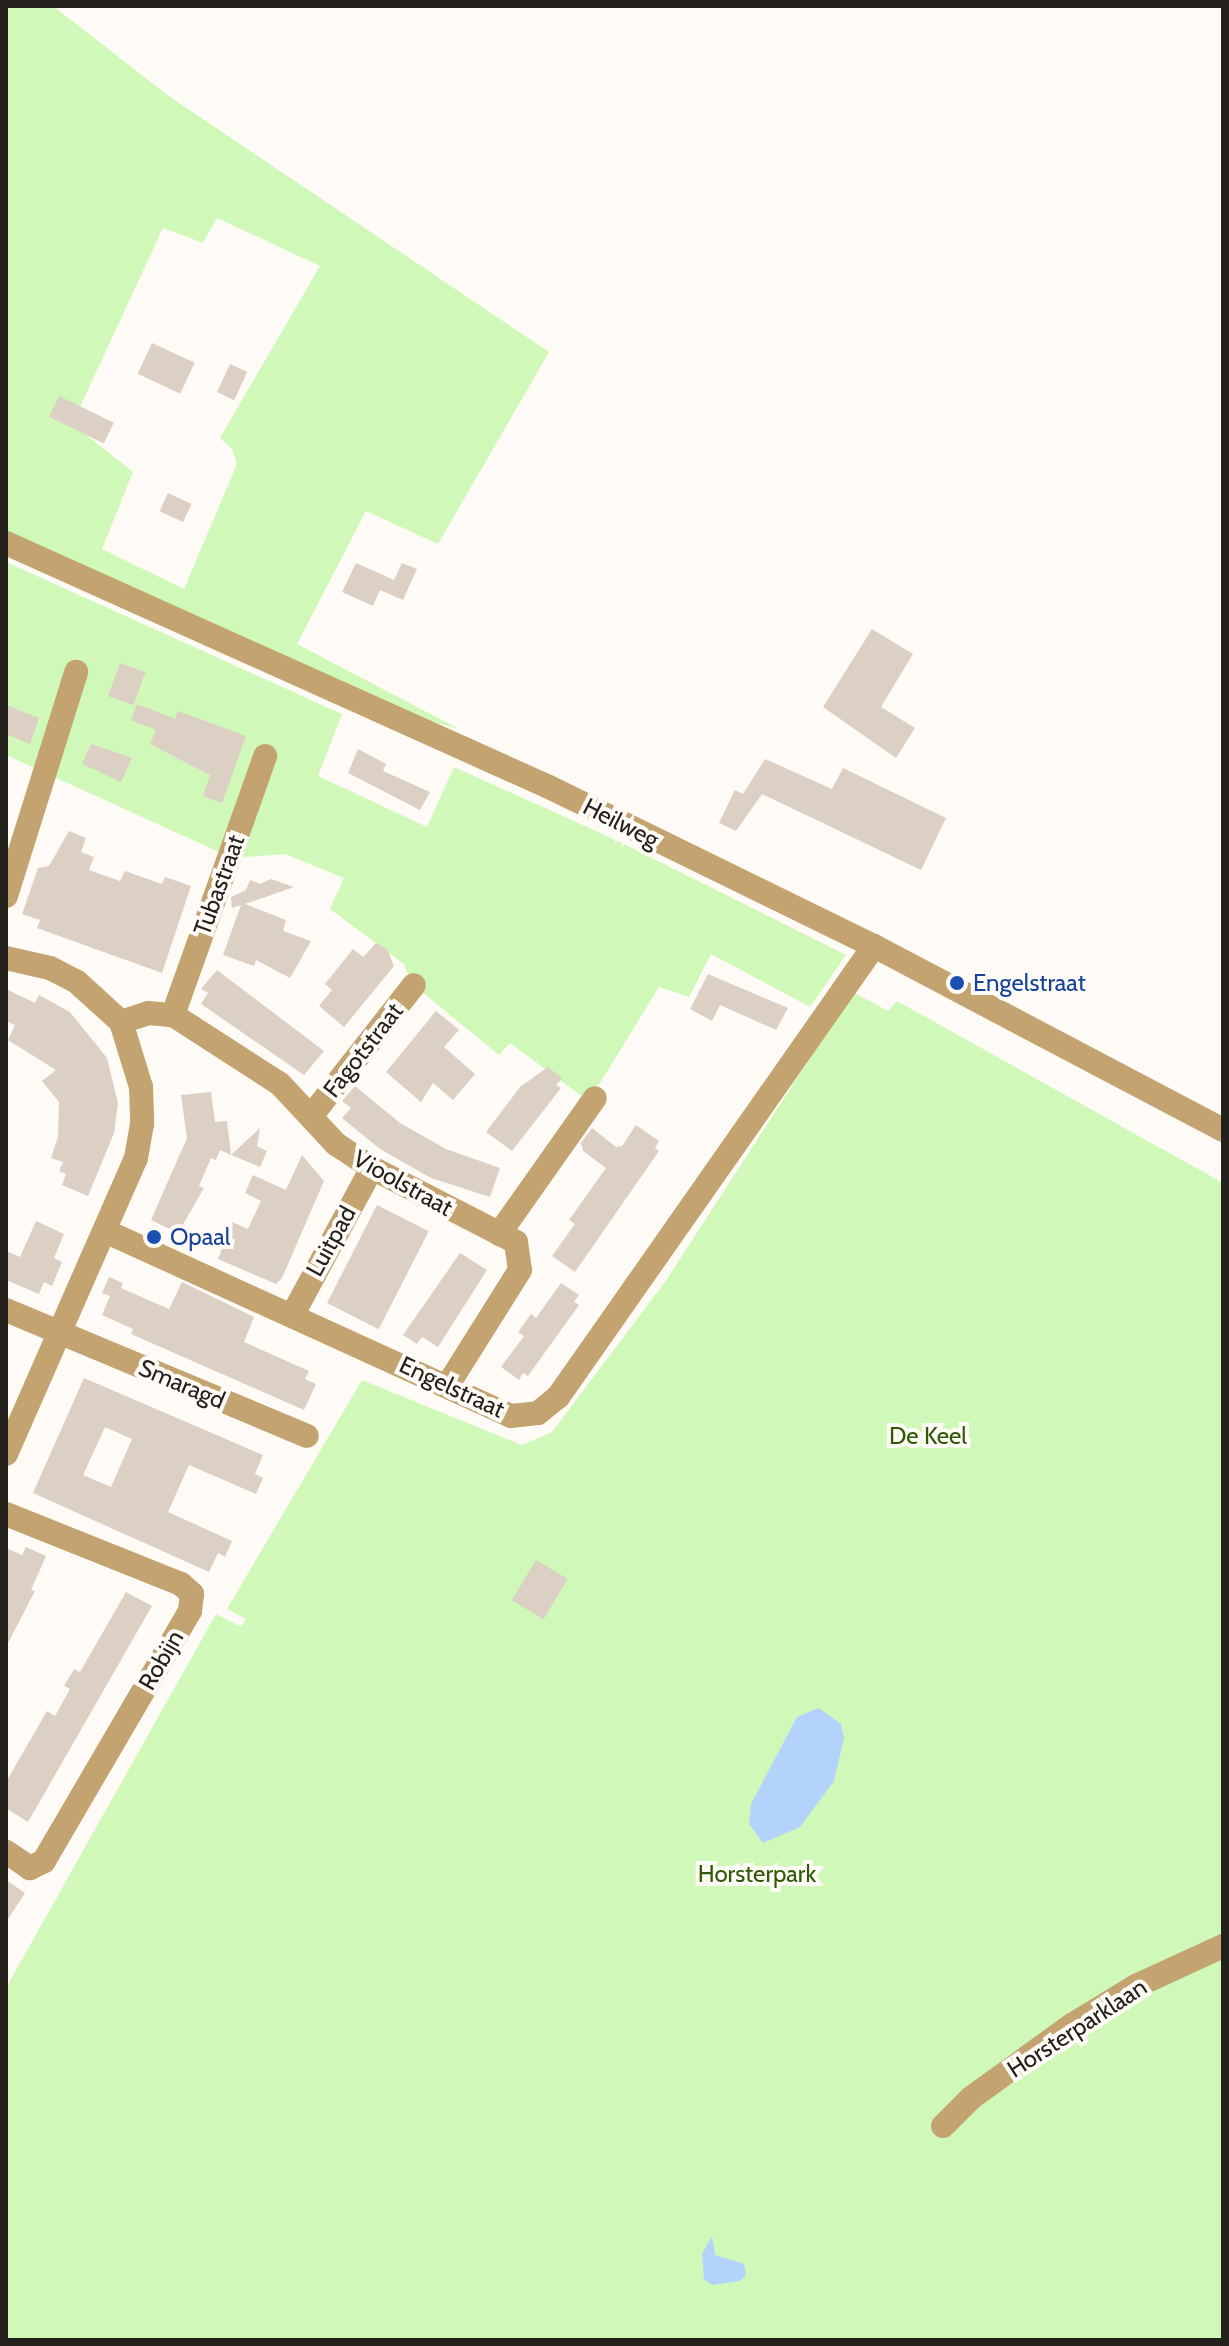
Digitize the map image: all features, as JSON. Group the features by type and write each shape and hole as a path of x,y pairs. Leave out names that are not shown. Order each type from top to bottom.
{"street":[{"name":"Heilweg","path":"6,543 549,787 874,946 1223,1130"},
{"path":"6,896 76,672"},
{"name":"Tubastraat","path":"173,1015 265,756"},
{"name":"Engelstraat","path":"105,1231 297,1305 452,1377 511,1416 538,1413 558,1397 874,946"},
{"path":"6,958 50,968 77,982 121,1022 141,1087 142,1124 136,1158 6,1454"},
{"name":"Fagotstraat","path":"312,1115 414,985"},
{"path":"121,1022 148,1013 173,1015"},
{"name":"Vioolstraat","path":"173,1015 280,1084 336,1144 372,1168 516,1242 520,1270 452,1377"},
{"path":"499,1234 595,1098"},
{"name":"Luitpad","path":"297,1305 372,1168"},
{"name":"Smaragd","path":"6,1310 307,1436"},
{"name":"Robijn","path":"6,1514 181,1584 192,1594 190,1611 44,1861 30,1868 6,1852"},
{"name":"Horsterparklaan","path":"943,2126 971,2098 1072,2025 1136,1986 1223,1946"}],"green space":[{"path":"6,6 53,6 170,97 549,352 438,544 366,511 297,644 459,729 427,720 6,532","holes":["217,218 320,266 220,438 232,449 237,464 184,589 102,549 133,472 72,424 163,228 203,243"]},
{"path":"6,562 342,714 318,776 427,827 454,767 618,841 846,955 810,1007 711,954 689,997 659,987 600,1083 583,1097 510,1043 499,1055 411,983 404,964 330,909 344,878 285,854 232,858 6,755"},
{"name":"Horsterpark","path":"853,992 888,1011 897,1001 1223,1183 1223,2340 6,2340 6,1988 216,1614 241,1627 246,1619 227,1609 362,1380 522,1445 552,1432 665,1282"}],"water":[{"path":"819,1708 841,1724 844,1738 834,1781 800,1827 763,1843 749,1824 751,1804 797,1717"},
{"path":"712,2236 715,2255 744,2264 746,2275 740,2281 712,2285 704,2279 702,2254"}],"building":[{"path":"152,343 195,363 180,394 138,374"},
{"path":"230,364 247,372 234,400 217,392"},
{"path":"59,396 114,423 104,443 49,417"},
{"path":"168,493 192,504 183,522 160,511"},
{"path":"356,563 394,580 402,563 417,569 403,600 380,590 373,606 342,592"},
{"path":"872,629 913,654 881,707 915,728 896,758 823,707"},
{"path":"120,663 145,672 133,705 108,696"},
{"path":"137,704 175,719 178,711 246,736 222,803 203,796 210,775 150,744 156,730 131,720"},
{"path":"6,705 39,718 30,744 6,734"},
{"path":"91,744 132,758 121,782 82,764"},
{"path":"358,749 386,764 383,771 430,792 420,810 348,773"},
{"path":"765,759 832,789 843,768 946,818 921,870 762,794 736,831 719,823 735,790 743,794"},
{"path":"69,831 86,838 81,852 94,857 89,870 120,881 125,871 162,884 165,877 191,886 162,973 37,928 40,920 22,914 38,868 49,866"},
{"path":"271,879 294,887 245,904 286,920 283,931 311,941 290,978 256,960 254,966 223,955 241,905 232,908 231,897 246,890 250,880 260,884"},
{"path":"376,943 387,949 394,966 344,1027 319,1006 332,990 325,984 353,949 363,957"},
{"path":"217,970 324,1051 304,1075 201,1004 208,993 201,989"},
{"path":"708,974 788,1008 776,1030 720,1005 712,1021 690,1009"},
{"path":"6,989 35,1003 39,995 70,1012 107,1058 118,1103 114,1133 88,1196 62,1185 66,1174 59,1171 63,1162 51,1158 58,1137 59,1102 42,1081 56,1070 8,1040 15,1025 6,1021"},
{"path":"436,1011 459,1030 444,1047 475,1074 453,1100 433,1083 421,1102 386,1072"},
{"path":"548,1067 562,1078 556,1085 561,1088 512,1151 486,1132 520,1087"},
{"path":"355,1086 400,1123 446,1149 500,1168 490,1197 431,1178 380,1149 342,1118 351,1108 342,1101"},
{"path":"211,1092 215,1122 227,1121 231,1155 220,1150 216,1160 211,1158 199,1186 204,1188 178,1233 151,1220 187,1138 181,1095"},
{"path":"636,1125 659,1141 655,1148 659,1151 575,1272 552,1256 575,1224 569,1220 606,1168 583,1151 581,1143 592,1128 616,1147 622,1146"},
{"path":"260,1128 257,1146 267,1151 260,1167 231,1155"},
{"path":"302,1155 324,1181 282,1278 276,1284 218,1259 232,1222 248,1229 261,1201 245,1193 253,1175 286,1190"},
{"path":"377,1205 429,1231 379,1329 327,1303"},
{"path":"36,1221 64,1234 54,1258 62,1262 52,1286 44,1282 39,1294 6,1280 6,1251 20,1257"},
{"path":"460,1253 487,1270 438,1347 422,1337 417,1344 403,1335"},
{"path":"109,1277 123,1283 121,1288 169,1309 182,1282 254,1317 244,1342 309,1371 305,1379 316,1384 304,1410 131,1334 133,1329 102,1315 110,1296 102,1293"},
{"path":"561,1283 579,1295 574,1302 579,1305 528,1376 523,1373 519,1380 501,1367 524,1336 518,1332 531,1314 536,1318"},
{"path":"84,1378 263,1455 255,1474 263,1478 256,1494 189,1465 168,1512 232,1541 225,1557 218,1553 209,1572 33,1493","holes":["105,1427 132,1439 111,1487 83,1475"]},
{"path":"26,1547 46,1556 31,1590 35,1591 6,1647 6,1548 22,1555"},
{"path":"536,1560 568,1579 544,1619 512,1600"},
{"path":"126,1592 152,1606 28,1822 6,1808 6,1782 47,1711 55,1716 70,1689 64,1686 74,1669 80,1672"},
{"path":"6,1880 25,1893 6,1922"}],"place":[{"name":"Engelstraat","path":"957,983"},
{"name":"Opaal","path":"154,1237"}],"park label":[{"name":"De Keel","path":"928,1436"}]}
